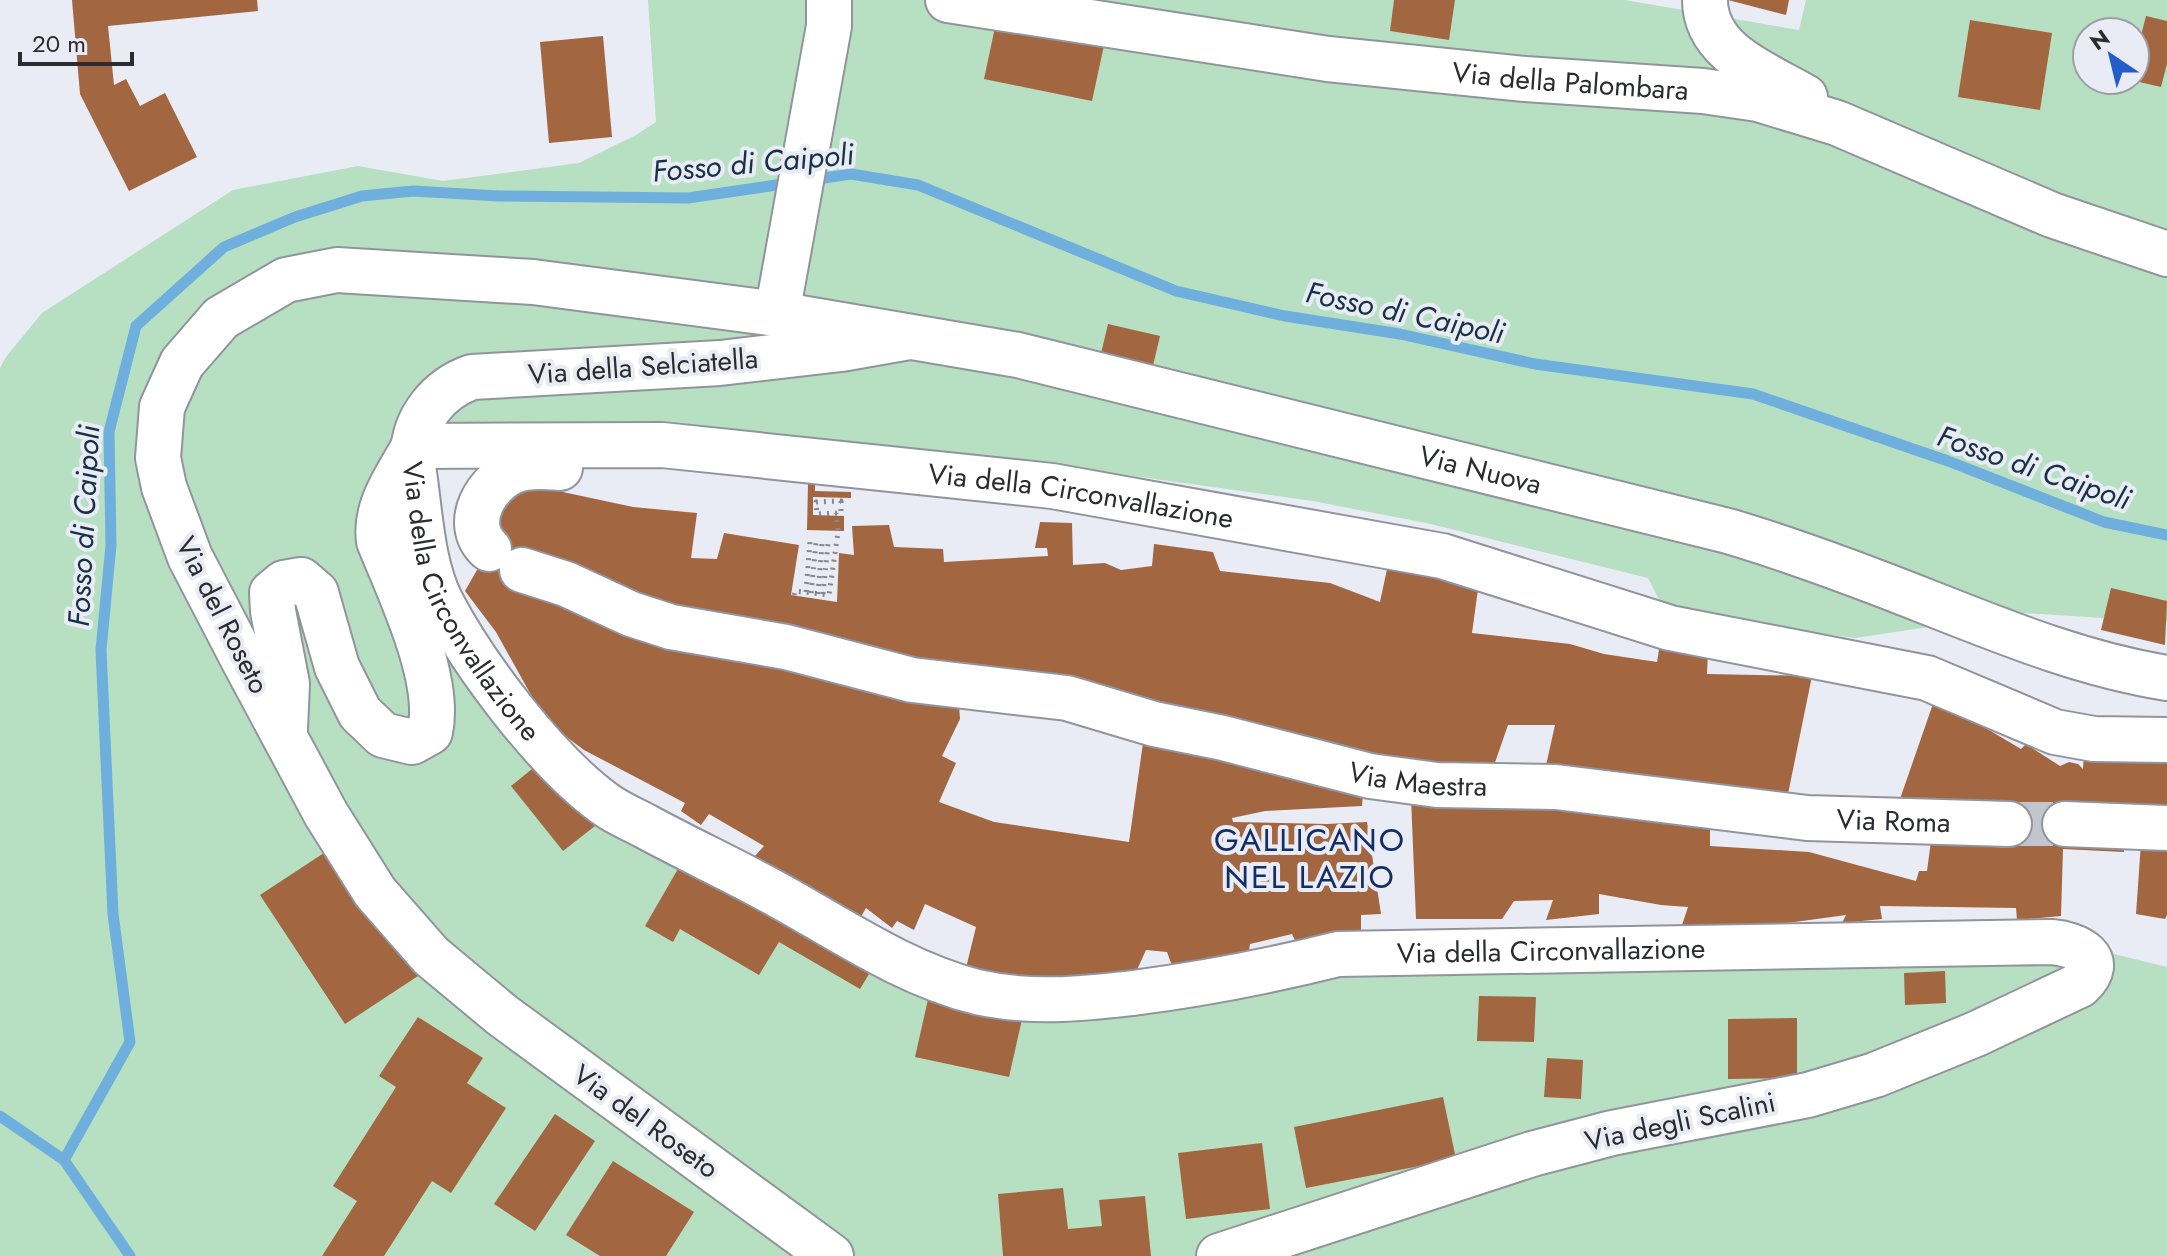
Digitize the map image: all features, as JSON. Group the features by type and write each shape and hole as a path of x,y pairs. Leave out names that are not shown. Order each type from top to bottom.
{"street":[{"name":"Via della Palombara","path":"948,0 1354,62 1741,96 1807,112 2066,221 2167,254"},
{"path":"1705,0 1709,27 1734,54 1880,141"},
{"path":"777,314 829,13"},
{"name":"Via del Roseto","path":"777,314 533,282 337,270 286,280 221,318 182,363 162,407 158,458 171,510 190,557 326,814 375,892 431,956 502,1015 831,1256"},
{"name":"Via Nuova","path":"777,314 1018,355 1728,531 1816,559 2050,649 2104,666 2167,678"},
{"name":"Via della Selciatella","path":"285,734 287,684 272,593 284,583 301,580 316,593 337,667 360,713 383,735 412,742 430,732 434,715 429,679 379,541 377,525 378,513 414,446 423,416 433,402 452,387 472,377 720,363 841,349 909,337"},
{"name":"Via della Circonvallazione","path":"2069,943 1338,954 1264,972 1167,989 1046,1001 999,996 953,985 857,942 778,895 606,805 572,776 508,703 440,600 422,543 414,446 662,445 1052,486 1386,544 1464,561 1631,618 1670,628 1927,678 2055,732 2094,739 2167,740"},
{"name":"Via Maestra","path":"662,445 654,461 634,470 539,466 509,473 491,487 479,508 480,539 505,560 631,614 671,627 786,647 912,680 1067,698 1154,724 1223,738 1370,776 1437,785 1556,787 1778,816"},
{"name":"Via Roma","path":"1778,816 2009,824"},
{"path":"2065,824 2167,828"},
{"name":"Via degli Scalini","path":"1219,1256 1532,1154 1612,1133 1808,1095 1910,1062 2080,985 2092,969 2083,951 2069,943"}],"path":[{"path":"841,501 841,513 836,513 817,514 816,502 841,501"},
{"path":"794,595 795,591 829,595 838,532 836,513"},
{"path":"814,593 819,543 814,593"}],"green space":[{"path":"648,0 1625,0 1799,30 1806,0 2167,0 2167,622 2022,613 1855,638 1666,613 1648,578 1431,524 1313,501 1025,461 952,455 413,455 422,543 535,737 929,976 1264,972 2069,943 2167,967 2167,1256 0,1256 0,368 6,357 42,313 233,190 358,166 443,181 579,163 656,122"}],"building":[{"path":"72,0 257,0 258,11 108,26 114,85 126,79 140,106 165,93 197,157 129,191 80,94"},
{"path":"1394,0 1455,0 1449,40 1390,31"},
{"path":"1728,0 1789,0 1786,15"},
{"path":"998,13 1106,36 1092,101 984,79"},
{"path":"2151,17 2167,21 2167,64 2161,87 2151,85"},
{"path":"1970,20 2052,33 2040,110 1958,97"},
{"path":"603,36 612,137 549,143 540,42"},
{"path":"1108,324 1160,336 1151,374 1099,362"},
{"path":"808,483 815,483 815,491 851,492 851,498 813,497 813,515 844,516 844,531 807,530"},
{"path":"530,485 633,507 697,513 691,558 717,559 724,533 799,545 791,595 837,602 839,553 854,555 852,526 889,525 894,547 943,549 944,562 1048,556 1047,548 1035,548 1040,522 1072,523 1073,565 1105,563 1121,570 1152,566 1154,544 1213,552 1220,571 1330,583 1380,602 1390,555 1479,582 1472,633 1570,644 1604,654 1657,662 1660,644 1708,650 1707,674 1812,676 1787,799 1543,779 1555,725 1508,725 1491,774 848,672 885,696 915,703 930,698 959,706 960,719 942,756 956,763 939,802 994,822 1129,842 1143,743 1364,781 1362,806 1265,811 1232,818 1233,822 1367,822 1381,914 1361,915 1361,935 1301,953 1292,934 1250,944 1245,956 1175,974 1167,952 1146,950 1136,972 1097,988 965,972 976,927 925,904 914,930 897,921 892,928 866,908 859,920 813,895 755,856 764,846 709,814 701,825 681,811 685,803 584,750 541,713 496,632 465,591 485,556 496,522 509,496"},
{"path":"2111,588 2167,601 2165,645 2101,630"},
{"path":"1935,698 2021,749 2026,744 2060,766 2069,762 2083,769 2084,754 2167,743 2167,811 2123,833 2124,852 2063,849 2061,916 2017,920 2016,908 1880,906 1882,919 1842,923 1846,915 1742,929 1682,925 1688,907 1599,894 1599,914 1546,920 1553,900 1514,901 1502,919 1416,919 1411,798 1710,816 1710,846 1809,852 1916,881 1919,871 1927,871 1931,841 2007,848 2011,813 1929,809 1900,799"},
{"path":"542,761 595,826 563,851 511,786"},
{"path":"2167,830 2167,915 2165,919 2136,914 2141,843"},
{"path":"333,847 418,976 345,1024 260,895"},
{"path":"682,862 875,964 860,989 779,942 759,975 680,929 673,942 645,926"},
{"path":"1945,971 1946,1003 1905,1005 1904,973"},
{"path":"929,995 1023,1015 1009,1077 915,1057"},
{"path":"1479,996 1536,997 1534,1042 1477,1041"},
{"path":"418,1017 483,1058 467,1083 506,1108 451,1193 432,1181 384,1256 322,1256 357,1201 333,1186 396,1087 379,1076"},
{"path":"1797,1018 1797,1078 1728,1079 1728,1019"},
{"path":"1547,1058 1583,1060 1581,1099 1544,1097"},
{"path":"1443,1097 1456,1159 1306,1188 1294,1127"},
{"path":"555,1114 595,1141 535,1231 494,1204"},
{"path":"1262,1143 1270,1209 1186,1219 1178,1153"},
{"path":"613,1161 694,1212 666,1256 600,1256 566,1235"},
{"path":"1063,1188 1068,1229 1102,1226 1099,1200 1145,1196 1151,1256 1003,1256 998,1194"}],"waterway":[{"name":"Fosso di Caipoli","path":"811,180 851,174 918,185 1176,291 1285,316 1400,334 1535,364 1753,394 1948,461 2104,522 2167,535"},
{"name":"Fosso di Caipoli","path":"0,1116 64,1160 130,1042 113,914 101,650 111,545 109,432 136,326 224,247 295,217 362,196 413,191 499,196 688,198 790,183"},
{"name":"Fosso di Caipoli","path":"64,1160 130,1256"}],"tunnel":[{"path":"2009,824 2065,824"}],"district":[{"name":"GALLICANO NEL LAZIO","path":"1310,858"}]}
